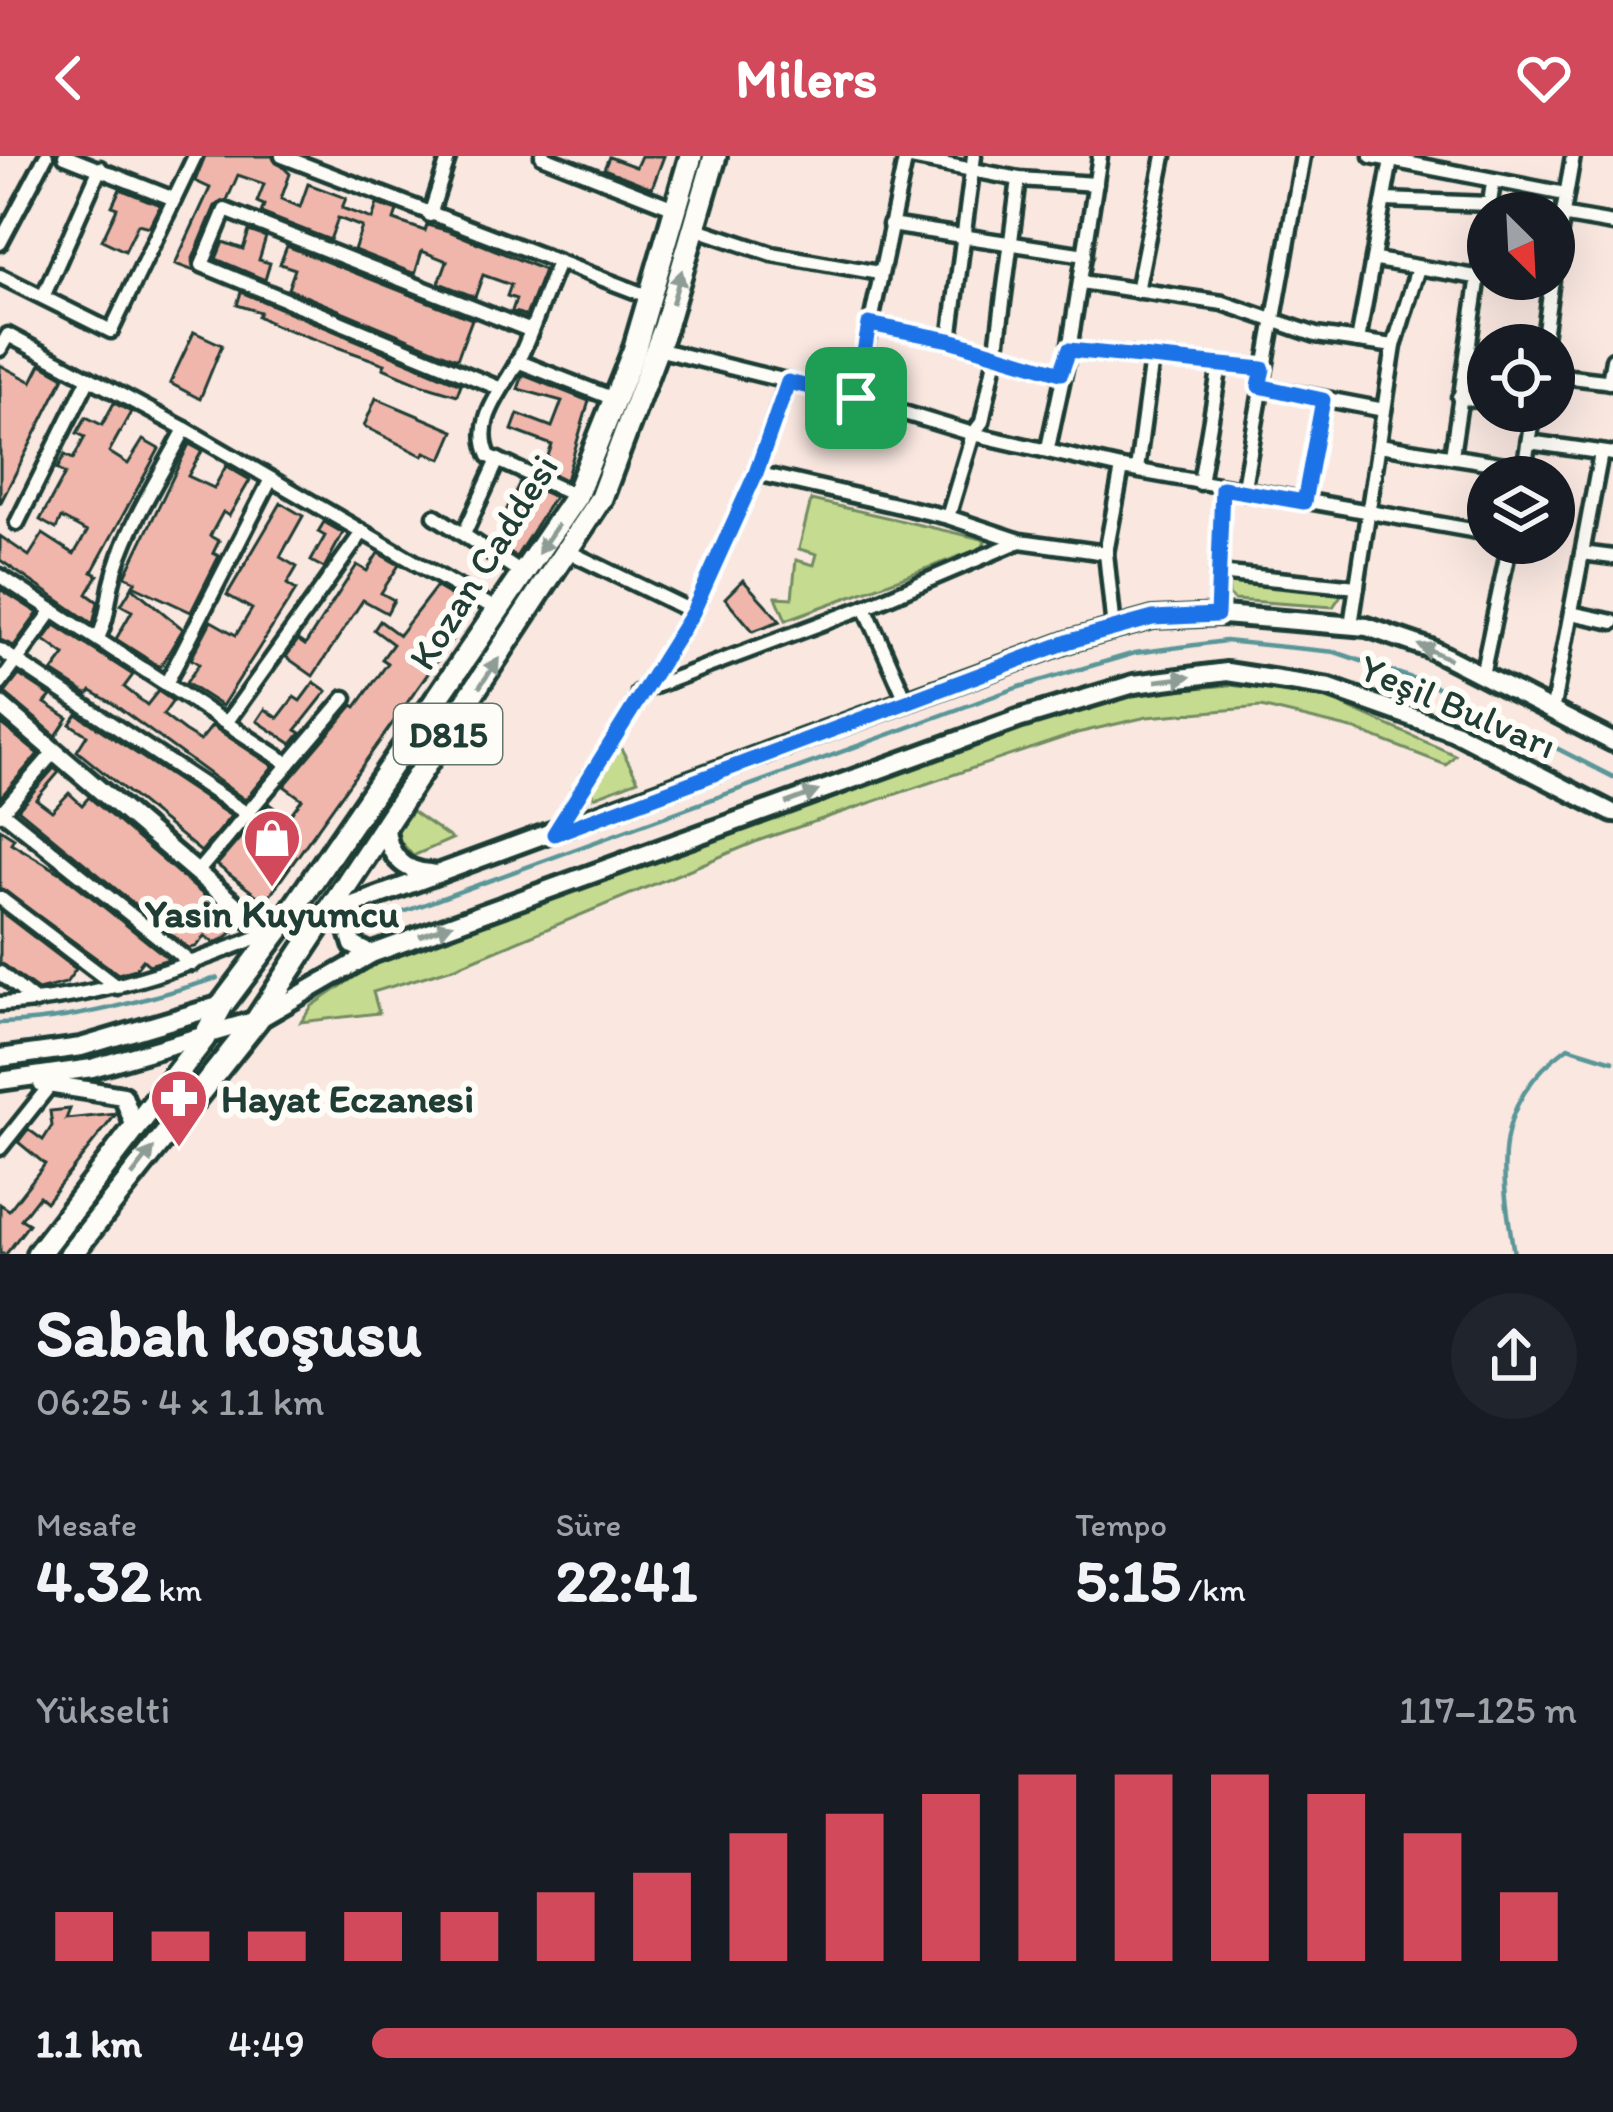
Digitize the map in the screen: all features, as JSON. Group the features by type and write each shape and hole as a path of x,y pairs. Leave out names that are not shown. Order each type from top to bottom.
{"highway":[{"name":"Kozan Caddesi","path":"38,1254 204,1038 221,1005 280,928 576,496 650,297 692,156"},
{"name":"Kozan Caddesi","path":"71,1254 257,1020 601,498 657,349 715,156"}],"main road":[{"name":"Yeşil Bulvarı","path":"280,928 1153,618 1217,615 1351,625 1431,649 1613,742"},
{"name":"Yeşil Bulvarı","path":"8,1080 92,1068 257,1020 371,954 1021,718 1134,684 1227,672 1330,688 1457,733 1613,813"},
{"path":"0,705 263,929 280,928"},
{"path":"386,826 392,852 402,865 426,874 444,872"},
{"path":"358,903 345,918 346,927 353,945 371,954"},
{"path":"0,1058 81,1047 221,1005"},
{"path":"8,1080 123,1096 135,1127"}],"street":[{"path":"0,243 46,156"},
{"path":"65,156 174,200"},
{"path":"0,276 111,331 195,156"},
{"path":"282,156 650,297"},
{"path":"430,215 449,156"},
{"path":"542,156 676,209"},
{"path":"856,398 906,156 973,162 1019,179 1096,184"},
{"path":"1048,448 1100,156"},
{"path":"1137,291 1164,156"},
{"path":"1243,492 1303,156"},
{"path":"1371,156 1552,192"},
{"path":"1565,192 1573,156"},
{"path":"1358,341 1376,260 1390,160"},
{"path":"950,340 973,162"},
{"path":"43,297 100,168"},
{"path":"948,517 973,434 982,422 996,356 1019,179"},
{"path":"1491,192 1493,183"},
{"path":"1385,200 1467,203"},
{"path":"0,201 17,208"},
{"path":"499,388 202,266 225,210 529,330"},
{"path":"1575,217 1613,224"},
{"path":"890,225 1085,255"},
{"path":"694,228 772,254 879,273"},
{"path":"1376,260 1467,276"},
{"path":"558,263 518,361 499,388 483,441 489,456 576,496"},
{"path":"1351,625 1394,346 1418,268"},
{"path":"1081,282 1223,303 1316,335 1394,346"},
{"path":"1451,455 1473,300"},
{"path":"869,324 950,340 1061,373"},
{"path":"0,350 8,335 184,429 500,612"},
{"path":"657,349 856,398 973,434 1130,469 1467,530"},
{"path":"1069,350 1263,369"},
{"path":"1114,629 1106,553 1130,469 1152,358"},
{"path":"1575,378 1611,382 1613,359"},
{"path":"518,361 614,399"},
{"path":"1200,483 1220,364"},
{"path":"17,524 89,379"},
{"path":"554,834 693,612 756,473 788,382"},
{"path":"1259,386 1384,410"},
{"path":"1460,397 1467,398"},
{"path":"1304,502 1323,400"},
{"path":"98,638 110,614 112,584 129,539 184,429"},
{"path":"1527,456 1530,432"},
{"path":"1529,442 1607,454 1582,553 1552,712"},
{"path":"1379,445 1467,459"},
{"path":"464,534 498,460"},
{"path":"756,473 948,517 1020,542 1106,553"},
{"path":"166,684 270,482"},
{"path":"1217,615 1222,488"},
{"path":"435,516 524,574"},
{"path":"226,723 361,534"},
{"path":"639,692 865,607 1020,542"},
{"path":"568,552 693,612"},
{"path":"1582,553 1613,557"},
{"path":"1482,675 1506,564"},
{"path":"1218,572 1357,587"},
{"path":"0,576 290,764"},
{"path":"865,607 907,702"},
{"path":"0,684 52,610"},
{"path":"1571,613 1613,622"},
{"path":"0,650 249,814"},
{"path":"199,870 345,698"},
{"path":"55,752 1,812 192,964"},
{"path":"0,898 117,987"},
{"path":"0,1004 117,987 192,964 280,928"},
{"path":"0,973 37,1002"},
{"path":"0,1148 51,1084"}],"green space":[{"path":"811,500 985,542 982,548 786,620 776,597 792,598 796,560 814,565 817,554 799,549"},
{"path":"1228,573 1343,592 1333,607 1234,600 1229,595"},
{"path":"1230,685 1324,697 1455,755 1446,765 1356,730 1261,707 1147,717 1077,733 760,840 456,967 373,992 379,1013 301,1022 312,1006 382,958 1032,721 1127,694"},
{"path":"616,739 638,780 594,797 590,781"},
{"path":"412,811 452,839 413,856 395,835"}],"building":[{"path":"205,156 272,156 290,174 281,199 300,207 308,184 346,198 342,208 372,219 377,204 397,211 394,220 425,231 427,225 449,231 544,270 526,316 512,311 516,299 507,296 511,285 483,275 475,297 439,283 447,261 422,251 415,274 354,250 362,227 338,218 330,240 261,213 264,205 257,202 264,184 238,175 227,200 215,206 192,261 194,271 175,264 210,188 195,181"},
{"path":"641,156 664,156 652,188 604,169 609,157 636,167"},
{"path":"120,189 160,205 149,227 138,224 125,251 102,240"},
{"path":"249,231 266,237 259,260 270,263 265,280 216,259 223,242 243,249"},
{"path":"287,246 472,319 457,359 288,289 295,269 280,264"},
{"path":"241,292 461,384 457,395 275,325 258,316 260,312 237,305"},
{"path":"194,332 222,345 200,399 170,383"},
{"path":"41,364 64,377 0,504 0,365 32,382"},
{"path":"523,375 589,401 566,480 543,469 552,445 512,430 518,414 552,427 562,401 518,389"},
{"path":"376,398 454,431 442,459 425,452 423,456 364,426"},
{"path":"114,403 131,412 109,452 128,464 143,440 159,449 92,572 98,575 87,594 98,602 93,624 0,560 0,536 29,556 43,534 74,554 87,532 61,518 56,529 40,520 65,474 57,469 65,455 73,459 85,437 77,433 86,417 102,425"},
{"path":"189,444 202,451 188,476 214,488 226,466 250,480 229,516 223,512 210,536 219,541 213,553 219,556 191,612 133,585 136,581 125,576"},
{"path":"520,482 554,497 516,557 505,549 520,515 507,509"},
{"path":"281,503 303,516 280,557 297,567 287,584 296,590 222,706 186,683 199,664 191,659 211,621 236,635 252,609 227,595"},
{"path":"324,522 343,533 324,568 311,561 325,536 318,532"},
{"path":"378,553 399,565 381,593 394,600 387,613 363,600 313,676 286,657 298,640 305,645 357,565 367,571"},
{"path":"743,580 780,621 753,631 725,598"},
{"path":"132,587 183,629 160,667 116,639 132,611 121,605"},
{"path":"436,587 474,609 265,902 217,865 269,804 288,818 302,799 284,786 356,707 388,663 382,659 393,644 374,630 380,621 399,635"},
{"path":"0,589 38,613 14,646 0,640"},
{"path":"55,625 133,675 124,687 147,705 158,691 173,701 163,715 184,731 200,741 212,726 273,766 245,800 112,703 91,691 88,695 52,672 65,655 44,640"},
{"path":"19,675 51,696 45,703 68,718 56,736 5,693"},
{"path":"314,682 327,691 296,730 301,733 292,744 257,721 265,709 278,718"},
{"path":"77,714 231,816 201,852 77,751 87,735 70,724"},
{"path":"0,723 38,754 0,798"},
{"path":"54,768 59,772 36,799 52,811 69,793 82,805 89,797 240,926 224,939 214,943 205,936 188,948 18,809"},
{"path":"0,829 14,838 11,843 64,875 169,959 149,965 143,960 136,969 118,974 0,888"},
{"path":"0,911 76,969 66,983 38,990 0,963"},
{"path":"70,1109 66,1119 116,1114 46,1202 39,1196 21,1219 29,1224 6,1254 0,1254 0,1204 9,1210 45,1164 18,1142 28,1129 43,1140 52,1126 50,1111"}],"waterway":[{"path":"368,925 1016,688 1135,653 1225,641 1335,652 1435,686 1613,777"},
{"path":"0,1023 83,1014 217,978"},
{"path":"1514,1254 1504,1166 1513,1115 1543,1069 1568,1047 1613,1061"}],"place":[{"name":"Yasin Kuyumcu","path":"272,889"},
{"name":"Hayat Eczanesi","path":"179,1149"}],"route":[{"path":"869,324 950,340 1061,373 1069,350 1263,369 1259,386 1323,400 1304,502 1222,488 1217,615 1153,618 1070,641 679,783 554,834 693,612 756,473 788,382 856,398 869,324"}]}
